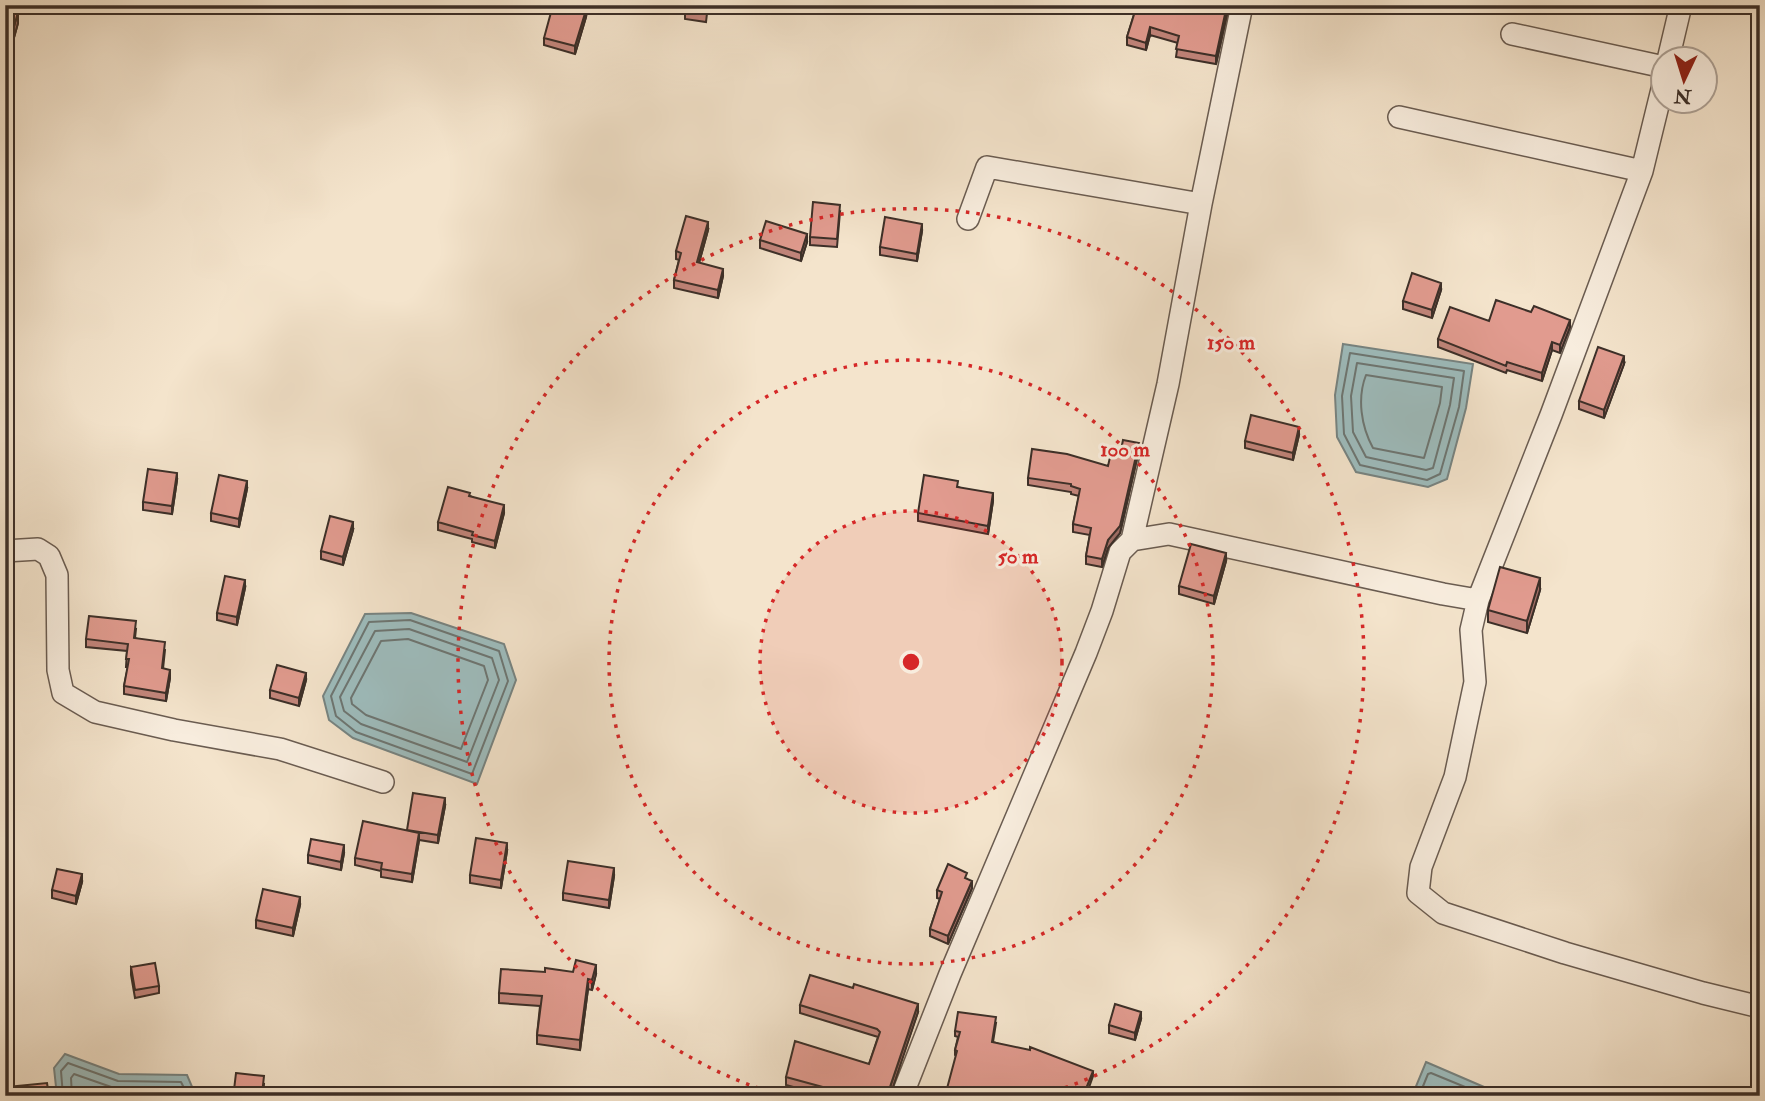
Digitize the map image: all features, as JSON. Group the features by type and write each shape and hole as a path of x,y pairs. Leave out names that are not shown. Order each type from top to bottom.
{"street":[{"path":"902,1096 950,974 1086,653 1120,552 1132,540 1168,384 1201,204 1242,5"},
{"path":"1671,46 1681,5"},
{"path":"1512,34 1650,64"},
{"path":"1655,116 1642,171 1551,415 1478,600 1471,630 1475,682 1455,777 1421,867 1419,893 1443,913 1565,953 1760,1007"},
{"path":"1399,117 1642,171"},
{"path":"968,219 987,167 1201,204"},
{"path":"1132,540 1169,534 1478,600"},
{"path":"5,551 38,549 49,556 57,575 58,670 63,692 95,712 279,749 383,782"}],"water":[{"path":"1343,344 1473,364 1466,408 1447,479 1428,487 1356,472 1337,437 1335,395"},
{"path":"411,613 504,644 516,680 477,784 353,738 329,720 323,696 365,614"},
{"path":"65,1054 119,1074 187,1075 196,1096 57,1096 54,1068"},
{"path":"1426,1062 1505,1096 1412,1096"}],"building":[{"path":"553,5 571,5 586,10 575,46 544,38"},
{"path":"686,5 707,5 706,14 685,11"},
{"path":"1137,5 1227,5 1216,56 1176,49 1179,36 1150,27 1146,43 1127,37"},
{"path":"5,8 18,12 10,41 5,39"},
{"path":"813,202 840,205 837,239 810,237"},
{"path":"686,216 708,222 697,262 723,269 718,290 674,280 681,253 676,251"},
{"path":"885,217 922,224 917,254 880,247"},
{"path":"766,221 807,234 801,253 760,240"},
{"path":"1412,273 1441,283 1432,310 1403,301"},
{"path":"1496,300 1531,312 1534,306 1570,320 1560,345 1552,342 1542,373 1507,362 1506,366 1438,339 1450,307 1489,321"},
{"path":"1598,347 1624,356 1604,410 1579,401"},
{"path":"1251,415 1299,427 1293,453 1245,441"},
{"path":"1123,440 1139,443 1120,526 1108,540 1102,559 1086,556 1091,528 1073,524 1080,489 1071,484 1028,478 1032,449 1067,454 1108,466 1111,453 1120,455"},
{"path":"148,469 177,473 172,506 143,502"},
{"path":"219,475 247,481 239,519 211,513"},
{"path":"924,475 958,481 957,487 993,493 988,526 918,513"},
{"path":"448,487 470,493 469,496 504,505 495,541 438,522"},
{"path":"330,516 353,522 343,557 321,551"},
{"path":"1191,544 1226,553 1214,596 1179,586"},
{"path":"1500,567 1540,578 1527,621 1488,610"},
{"path":"225,576 245,580 237,617 217,613"},
{"path":"89,616 136,621 134,638 165,642 162,668 170,670 166,693 124,686 129,659 126,659 128,644 86,639"},
{"path":"277,665 306,673 299,698 270,690"},
{"path":"413,793 445,798 438,835 407,830"},
{"path":"363,821 419,833 412,874 381,869 382,863 355,858"},
{"path":"476,838 507,843 501,880 470,875"},
{"path":"311,839 344,845 341,862 308,855"},
{"path":"568,861 614,868 609,900 563,893"},
{"path":"948,864 967,873 965,878 972,881 948,936 930,929 942,892 937,890"},
{"path":"57,869 82,874 76,896 52,890"},
{"path":"263,889 300,897 293,928 256,920"},
{"path":"576,960 596,965 592,980 588,979 580,1040 537,1035 542,996 499,993 501,969 545,972 545,968 573,972"},
{"path":"155,963 159,986 135,990 131,967"},
{"path":"810,975 853,988 854,984 918,1004 889,1090 892,1096 839,1096 829,1092 830,1089 786,1077 795,1041 869,1064 880,1032 800,1005"},
{"path":"1115,1004 1141,1012 1135,1033 1109,1025"},
{"path":"958,1012 996,1017 992,1042 1030,1050 1030,1047 1093,1071 1083,1096 945,1096 960,1032 955,1031"},
{"path":"236,1073 264,1076 262,1094 234,1090"},
{"path":"47,1083 49,1096 9,1096 8,1087"}]}
